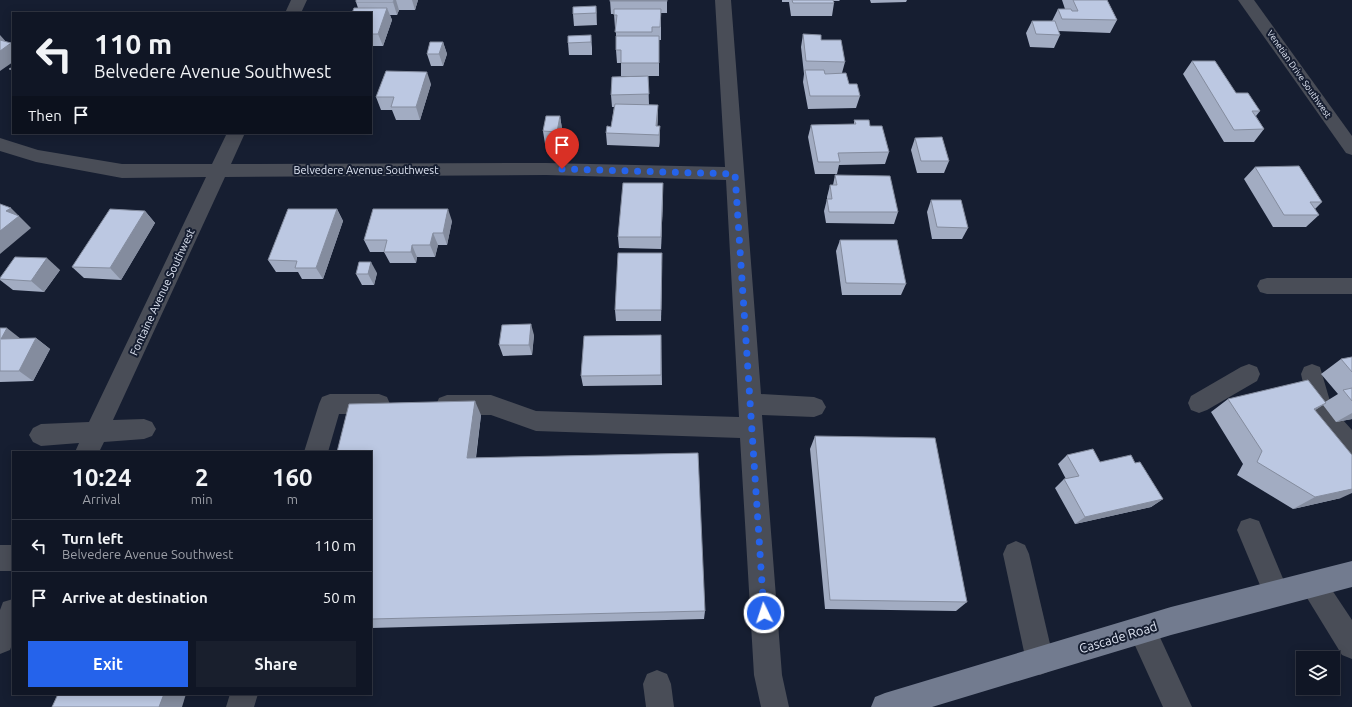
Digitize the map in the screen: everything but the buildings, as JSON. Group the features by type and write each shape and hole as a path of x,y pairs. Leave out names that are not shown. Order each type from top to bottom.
{"main road":[{"name":"Cascade Road","path":"885,707 1142,630 1276,593 1352,574"}],"street":[{"path":"293,12 299,0"},
{"path":"723,0 768,675 774,707"},
{"name":"Venetian Drive Southwest","path":"1246,0 1352,149"},
{"name":"Fontaine Avenue Southwest","path":"87,451 236,134"},
{"name":"Belvedere Avenue Southwest","path":"0,144 36,156 122,171 546,169 735,174"},
{"path":"1267,286 1352,286"},
{"path":"1199,403 1249,374"},
{"path":"1312,374 1322,413 1352,447"},
{"path":"316,451 330,404 399,404"},
{"path":"750,404 814,407"},
{"path":"430,405 491,405 536,421 752,428"},
{"path":"41,435 144,429"},
{"path":"1250,530 1276,593"},
{"path":"1016,554 1040,661"},
{"path":"0,558 12,558"},
{"path":"1313,584 1352,645"},
{"path":"0,640 12,614"},
{"path":"1142,630 1178,707"},
{"path":"240,707 244,695"}],"route":[{"path":"562,169 735,174 764,613"}]}
